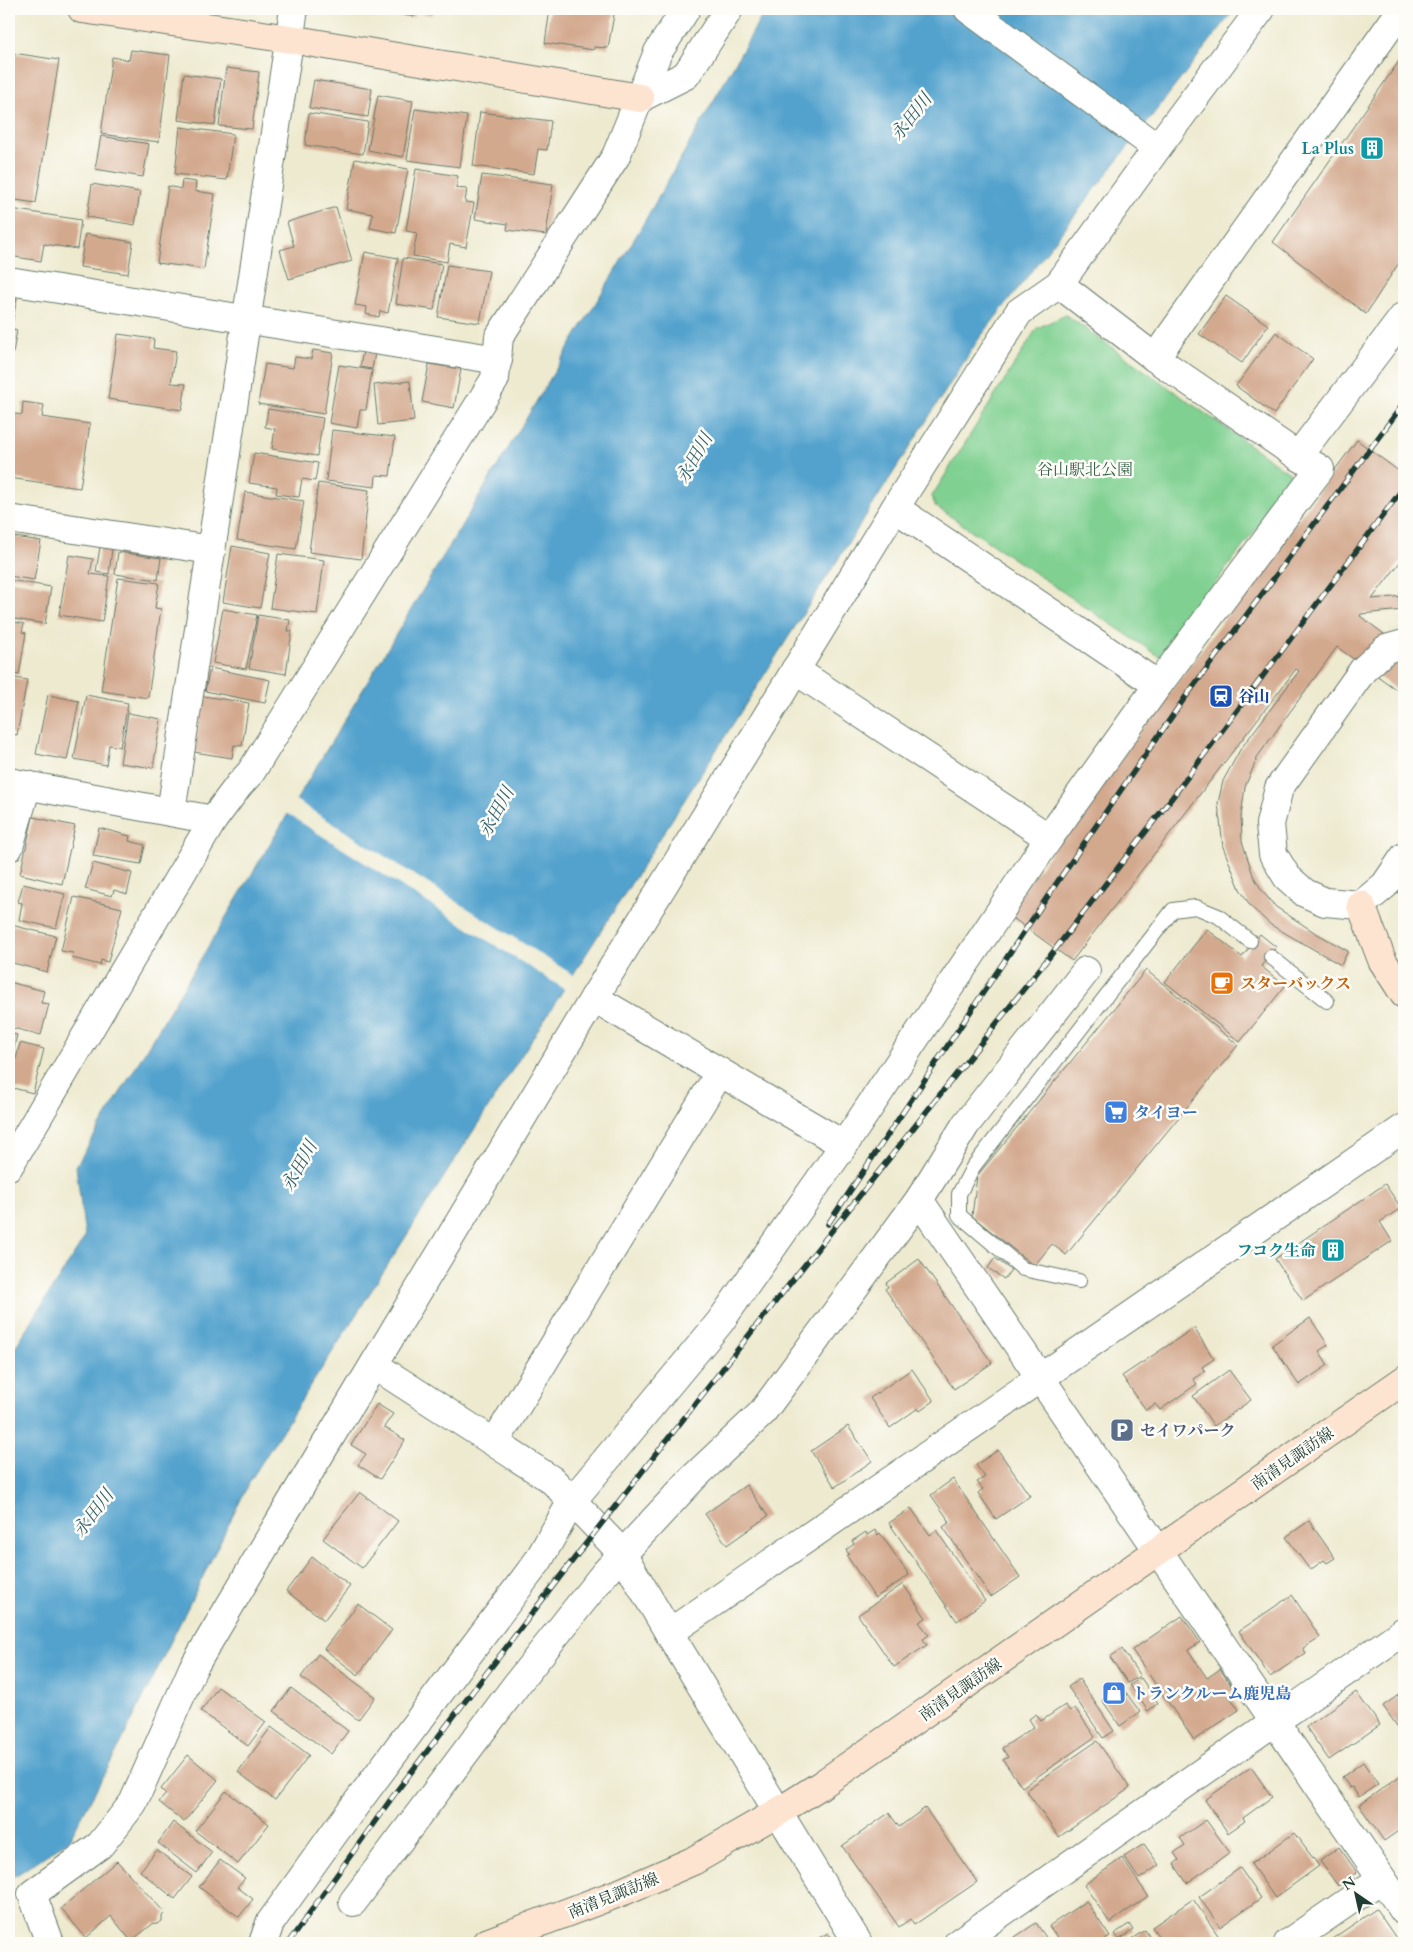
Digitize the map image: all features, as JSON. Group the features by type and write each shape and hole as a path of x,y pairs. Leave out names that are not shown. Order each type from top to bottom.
{"street":[{"path":"82,9 290,39 640,98 686,75 729,9"},
{"path":"170,812 294,9"},
{"path":"9,1166 21,1122 213,820 238,785 251,772 495,379 499,337 616,156 658,52 686,9"},
{"path":"968,9 1157,148"},
{"path":"50,1943 32,1894 100,1845 133,1803 193,1668 594,998 895,508 1019,312 1059,284 1157,148 1261,9"},
{"path":"1155,358 1402,9"},
{"path":"9,281 498,360"},
{"path":"264,1943 270,1923 335,1832 538,1561 572,1501 720,1322 844,1145 1049,838 1158,685 1320,469 1155,358 1059,284"},
{"path":"1298,456 1404,316"},
{"path":"895,508 1158,685"},
{"path":"9,518 211,550"},
{"path":"1404,644 1386,649 1363,670 1279,788 1270,824 1273,854 1287,877 1305,893 1325,902 1361,905 1385,884 1404,858"},
{"path":"795,670 1049,838"},
{"path":"9,847 18,784 213,820"},
{"path":"1361,905 1382,960 1404,994"},
{"path":"352,1902 520,1680 622,1553 693,1478 761,1414 919,1200 966,1124 1086,971"},
{"path":"594,998 844,1145"},
{"path":"495,1442 720,1072"},
{"path":"669,1633 1404,1128"},
{"path":"919,1200 1404,1911"},
{"path":"374,1365 552,1480 622,1553 858,1943"},
{"name":"南清見諏訪線","path":"486,1943 624,1891 693,1861 778,1812 837,1774 1404,1380"},
{"path":"958,1943 1404,1632"},
{"path":"1288,1943 1381,1878"}],"lane":[{"path":"1079,1281 1023,1269 960,1215 959,1194 973,1167 1173,910 1196,908 1218,916 1250,941"},
{"path":"1271,957 1327,1002"}],"green space":[{"name":"谷山駅北公園","path":"1066,315 1295,477 1160,657 935,506 932,496 1037,328"}],"water":[{"name":"永田川","path":"766,9 1235,9 978,340 250,1481 119,1747 69,1840 9,1880 9,1357 85,1237 76,1166 642,226"}],"pier":[{"path":"294,799 575,976 566,990 286,813"}],"building":[{"path":"390,9 433,9 432,15 415,12 414,17 390,13"},
{"path":"550,9 615,9 608,48 594,47 594,50 545,43"},
{"path":"131,50 170,55 159,142 101,134 112,57 129,60"},
{"path":"13,53 59,60 36,203 9,199 9,77"},
{"name":"La Plus","path":"1404,54 1404,255 1366,314 1273,242"},
{"path":"226,68 259,72 252,129 219,126"},
{"path":"184,74 221,79 215,125 178,120"},
{"path":"314,80 372,89 368,117 309,108"},
{"path":"378,95 413,101 403,157 368,150"},
{"path":"415,109 467,116 460,167 407,160"},
{"path":"480,112 551,121 547,150 538,149 534,174 473,166"},
{"path":"309,113 368,122 363,154 305,145"},
{"path":"180,127 233,134 227,180 175,174"},
{"path":"101,136 149,144 143,177 95,169"},
{"path":"355,159 408,169 396,233 370,228 373,214 346,209"},
{"path":"416,169 458,176 456,188 467,189 465,202 474,203 466,247 450,244 447,262 413,256 417,233 406,231"},
{"path":"482,175 553,184 546,235 507,230 508,224 475,219"},
{"path":"182,180 196,182 195,191 215,194 204,269 157,263 168,186 181,189"},
{"path":"92,184 140,192 135,225 87,217"},
{"path":"336,207 352,261 289,279 280,250 294,246 287,222"},
{"path":"11,209 81,220 77,249 44,244 41,261 9,256"},
{"path":"85,234 133,242 128,274 80,267"},
{"path":"365,252 398,258 388,313 380,311 379,317 366,314 367,307 355,305"},
{"path":"403,258 442,264 434,310 396,304"},
{"path":"447,265 489,271 480,323 438,317"},
{"path":"1226,296 1268,325 1242,363 1199,334"},
{"path":"9,297 17,298 11,329 17,330 13,353 9,352"},
{"path":"1276,332 1313,359 1274,414 1236,386"},
{"path":"118,334 154,339 153,348 176,351 171,383 186,384 182,410 108,399"},
{"path":"313,350 333,353 324,414 258,404 265,364 293,368 295,357 311,359"},
{"path":"363,351 375,353 372,369 360,367"},
{"path":"429,364 461,369 454,408 422,402"},
{"path":"339,365 372,370 366,410 360,410 357,428 329,423"},
{"path":"410,381 414,421 378,425 374,385"},
{"path":"23,402 44,405 42,417 90,424 80,488 9,478 9,413 22,415"},
{"path":"268,409 323,418 317,456 272,449 275,429 265,427"},
{"path":"332,430 395,437 390,476 376,475 375,487 326,481"},
{"path":"1357,440 1404,475 1404,557 1372,599 1404,596 1404,610 1361,614 1360,616 1404,649 1404,695 1337,647 1258,756 1245,787 1241,816 1242,841 1253,875 1262,891 1276,907 1314,932 1348,951 1341,965 1271,925 1251,907 1240,889 1223,847 1218,803 1223,781 1240,750 1299,671 1296,669 1072,961 1006,913"},
{"path":"254,453 318,463 315,481 302,479 299,497 276,494 277,487 249,483"},
{"path":"318,483 369,490 361,559 309,552"},
{"path":"245,492 304,501 296,549 237,540"},
{"path":"9,536 41,541 34,580 9,576"},
{"path":"232,546 270,553 260,608 223,602"},
{"path":"100,547 112,549 109,574 96,572"},
{"path":"118,552 161,558 158,580 115,574"},
{"path":"278,554 324,560 317,614 270,608"},
{"path":"69,555 93,559 90,574 109,576 102,622 59,615"},
{"path":"118,578 159,583 155,608 161,609 148,698 101,691"},
{"path":"9,580 51,587 45,624 9,618"},
{"path":"223,609 257,615 246,669 213,663"},
{"path":"258,615 290,620 288,631 292,631 286,674 249,668"},
{"path":"9,621 24,624 22,632 26,633 19,675 9,673"},
{"path":"210,668 270,680 265,703 205,691"},
{"path":"9,677 27,680 17,735 9,733"},
{"path":"48,695 79,701 67,760 36,754"},
{"path":"86,695 128,703 120,747 109,745 106,765 74,759"},
{"path":"203,696 249,703 242,746 234,745 232,758 194,752"},
{"path":"128,713 161,719 153,768 120,763"},
{"path":"33,817 75,826 62,884 20,874"},
{"path":"99,828 130,836 129,841 145,845 141,864 93,856"},
{"path":"93,863 132,873 127,894 114,890 112,896 85,889"},
{"path":"23,884 65,894 56,928 19,920 22,903 18,902"},
{"path":"74,897 122,908 108,962 101,960 100,965 72,958 73,953 61,951"},
{"path":"11,925 56,936 47,972 9,962 9,933"},
{"path":"1207,929 1242,957 1260,934 1276,947 1261,966 1285,986 1240,1042 1165,982"},
{"path":"1146,970 1238,1045 1066,1255 1052,1244 1034,1266 972,1216 977,1176"},
{"path":"9,982 44,991 41,1003 49,1004 41,1035 9,1027"},
{"path":"9,1033 17,1035 9,1067"},
{"path":"20,1043 44,1049 33,1093 9,1087"},
{"name":"フコク生命","path":"1385,1184 1401,1208 1380,1222 1392,1241 1303,1301 1275,1259"},
{"path":"995,1258 1011,1270 1004,1279 988,1268"},
{"path":"919,1259 992,1363 954,1389 885,1289 888,1287 886,1283"},
{"path":"1310,1318 1328,1345 1319,1351 1328,1365 1299,1385 1272,1345"},
{"path":"1194,1328 1214,1359 1202,1367 1205,1371 1193,1379 1197,1384 1160,1410 1155,1404 1146,1410 1122,1376"},
{"path":"912,1369 934,1401 920,1411 918,1408 890,1428 870,1398"},
{"path":"1229,1370 1251,1400 1214,1426 1193,1396"},
{"path":"377,1404 393,1414 384,1427 405,1440 380,1479 358,1465 366,1454 351,1445"},
{"path":"848,1426 872,1461 835,1487 811,1451"},
{"path":"998,1450 1030,1496 996,1519 978,1493 983,1489 977,1482 985,1477 976,1465"},
{"path":"953,1479 1020,1577 991,1597 943,1527 950,1522 931,1495"},
{"path":"746,1485 768,1516 727,1545 705,1514"},
{"path":"360,1492 398,1521 362,1568 323,1539"},
{"path":"911,1508 930,1535 936,1530 985,1601 957,1621 889,1523"},
{"path":"1309,1521 1335,1558 1327,1563 1324,1560 1310,1570 1286,1537"},
{"path":"875,1530 878,1535 880,1533 909,1575 875,1598 847,1556 849,1554 846,1550 854,1544 852,1541 866,1532 867,1535"},
{"path":"312,1557 350,1586 324,1620 286,1591"},
{"path":"903,1584 926,1618 919,1622 929,1635 923,1639 927,1645 894,1667 858,1615"},
{"path":"1292,1595 1320,1637 1303,1648 1306,1653 1270,1677 1239,1631"},
{"path":"358,1604 392,1630 358,1675 324,1649"},
{"path":"1182,1616 1200,1642 1188,1650 1207,1678 1220,1669 1234,1690 1228,1694 1239,1710 1194,1740 1132,1650"},
{"path":"1122,1649 1140,1676 1128,1683 1110,1657"},
{"path":"318,1654 375,1697 358,1720 301,1677"},
{"path":"1141,1678 1158,1703 1148,1711 1130,1685"},
{"path":"1079,1679 1114,1731 1103,1738 1068,1687"},
{"path":"218,1687 266,1722 248,1746 201,1711"},
{"path":"1122,1687 1140,1712 1120,1726 1102,1700"},
{"path":"291,1688 348,1731 331,1754 274,1711"},
{"path":"1404,1691 1404,1736 1383,1706"},
{"path":"1356,1692 1380,1725 1329,1760 1306,1727"},
{"path":"1065,1705 1070,1711 1075,1708 1095,1737 1022,1787 1003,1760 1008,1757 1002,1748 1034,1727 1029,1719 1036,1714 1041,1721"},
{"path":"271,1727 309,1755 275,1800 238,1772"},
{"path":"1097,1741 1130,1788 1059,1837 1026,1790"},
{"path":"188,1755 218,1780 184,1822 159,1802 166,1794 161,1789"},
{"path":"1363,1762 1378,1784 1359,1797 1342,1777"},
{"path":"1251,1767 1272,1797 1243,1818 1245,1821 1228,1833 1205,1800"},
{"path":"1404,1773 1404,1827 1384,1841 1359,1805"},
{"path":"226,1791 269,1824 238,1864 195,1831"},
{"path":"925,1808 977,1882 914,1925 910,1919 899,1927 842,1846 889,1813 899,1827"},
{"path":"1206,1820 1230,1853 1187,1883 1174,1864 1179,1860 1174,1853 1185,1845 1180,1838"},
{"path":"173,1822 212,1852 197,1873 158,1843"},
{"path":"1294,1833 1319,1866 1275,1898 1251,1864"},
{"path":"1144,1844 1159,1865 1139,1879 1124,1857"},
{"path":"1339,1847 1357,1872 1338,1886 1320,1861"},
{"path":"157,1850 192,1877 175,1899 140,1871"},
{"path":"1122,1858 1148,1896 1110,1923 1084,1885"},
{"path":"220,1860 245,1878 237,1887 253,1899 239,1917 199,1887"},
{"path":"117,1861 165,1913 162,1916 162,1921 157,1924 154,1923 131,1941 111,1916 86,1938 61,1908"},
{"path":"1240,1868 1261,1898 1220,1927 1199,1897"},
{"path":"1193,1899 1222,1941 1219,1943 1163,1943 1152,1927"},
{"path":"1086,1901 1110,1937 1100,1943 1061,1943 1049,1926"},
{"path":"1376,1909 1398,1941 1396,1943 1326,1943"},
{"path":"1036,1923 1050,1943 1006,1943"},
{"path":"1129,1924 1133,1930 1119,1940 1114,1934"},
{"path":"1145,1930 1154,1943 1125,1943"},
{"path":"828,1933 835,1943 810,1943"}],"railway":[{"path":"828,1224 1062,875 1184,699 1404,403"},
{"path":"288,1943 396,1792 559,1578 1050,956 1174,795 1404,487"}],"place":[{"name":"La Plus","path":"1372,148"},
{"name":"谷山","path":"1221,696"},
{"name":"スターバックス","path":"1222,983"},
{"name":"タイヨー","path":"1116,1112"},
{"name":"フコク生命","path":"1333,1250"},
{"name":"セイワパーク","path":"1122,1430"},
{"name":"トランクルーム鹿児島","path":"1114,1693"}]}
